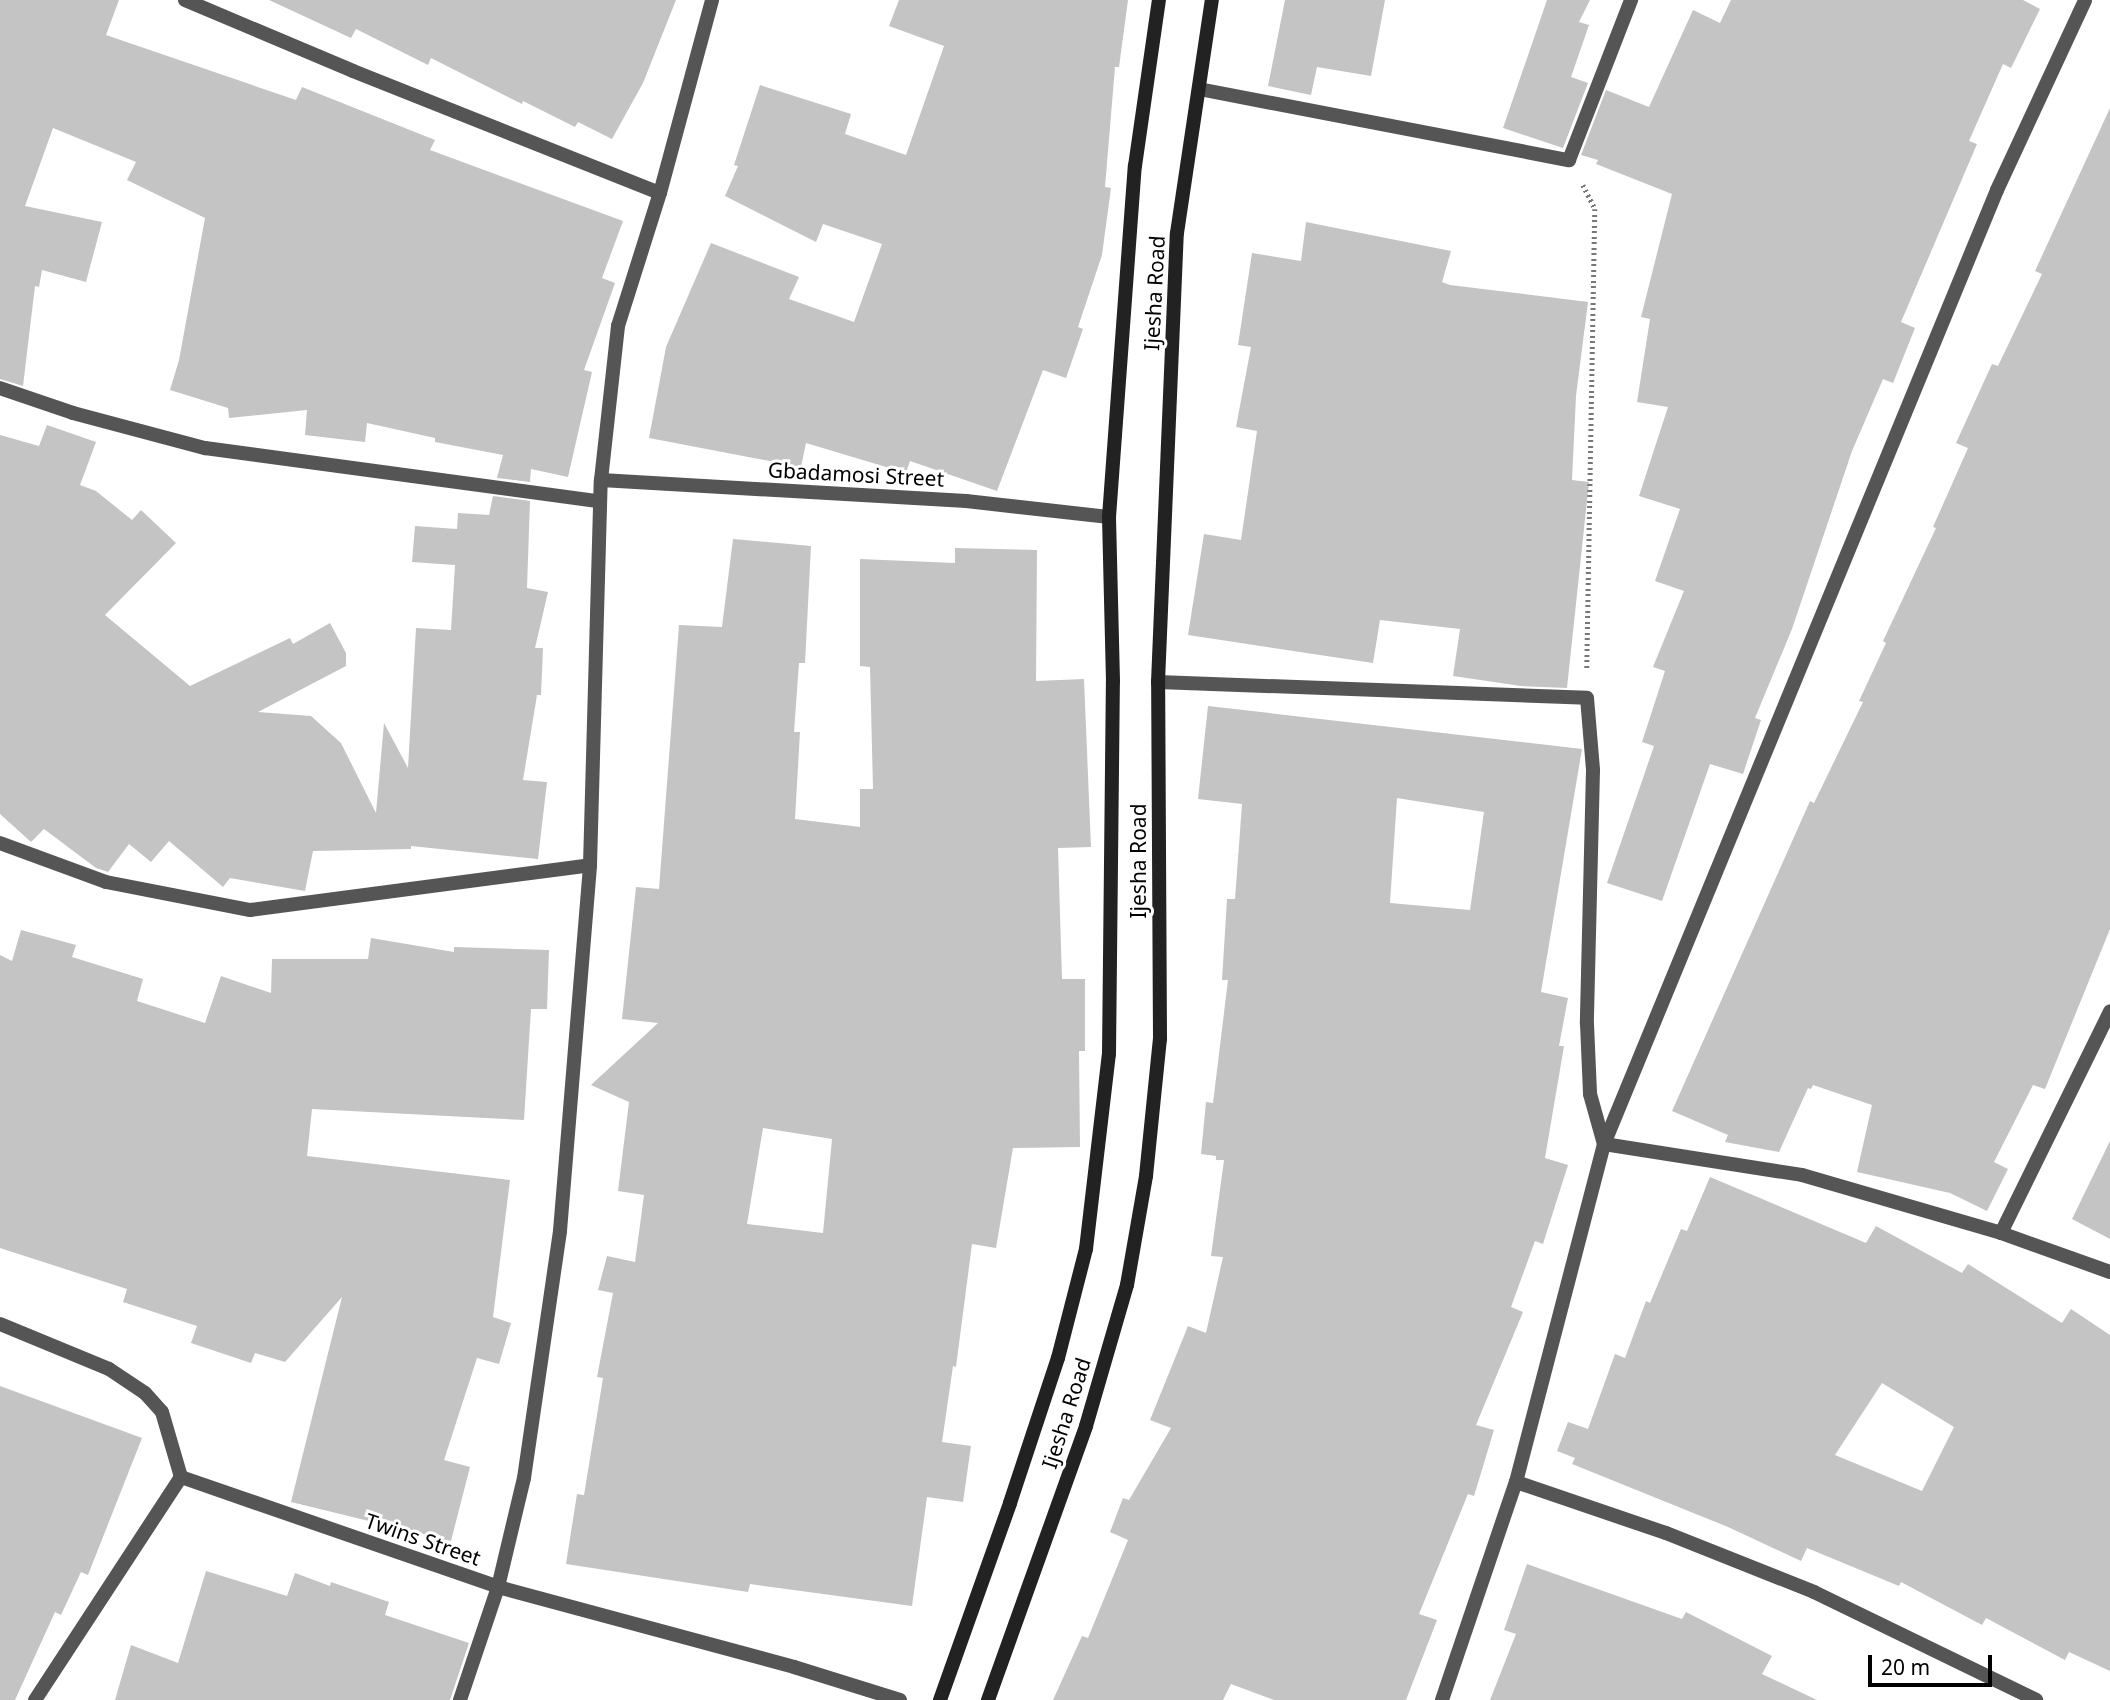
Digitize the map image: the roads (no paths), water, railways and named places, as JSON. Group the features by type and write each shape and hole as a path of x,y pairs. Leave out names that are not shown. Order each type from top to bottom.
{"main road":[{"name":"Ijesha Road","path":"940,1700 1058,1358 1086,1249 1109,1054 1113,681 1109,517 1135,166 1159,0"},
{"name":"Ijesha Road","path":"988,1700 1086,1426 1127,1285 1146,1176 1160,1039 1158,682 1177,233 1212,0"}],"street":[{"path":"185,0 353,71 660,193"},
{"path":"460,1700 498,1587 524,1478 560,1231 590,865 599,501 618,326 660,193 712,0"},
{"path":"1199,89 1569,160 1631,0"},
{"path":"1442,1700 1516,1482 1604,1144 1997,190 2085,0"},
{"path":"0,388 74,413 205,448 599,501"},
{"name":"Gbadamosi Street","path":"601,480 966,501 1109,517"},
{"path":"1158,682 1587,698 1593,770 1587,1024 1590,1094 1604,1144"},
{"path":"0,843 106,883 250,909 590,865"},
{"path":"2001,1233 2110,1011"},
{"path":"1604,1144 1802,1175 2001,1233 2110,1272"},
{"path":"0,1324 109,1369 145,1393 162,1412 181,1477 35,1700"},
{"name":"Twins Street","path":"181,1477 498,1587 794,1667 900,1700"},
{"path":"1516,1482 1666,1533 1814,1592 2036,1700"}]}
